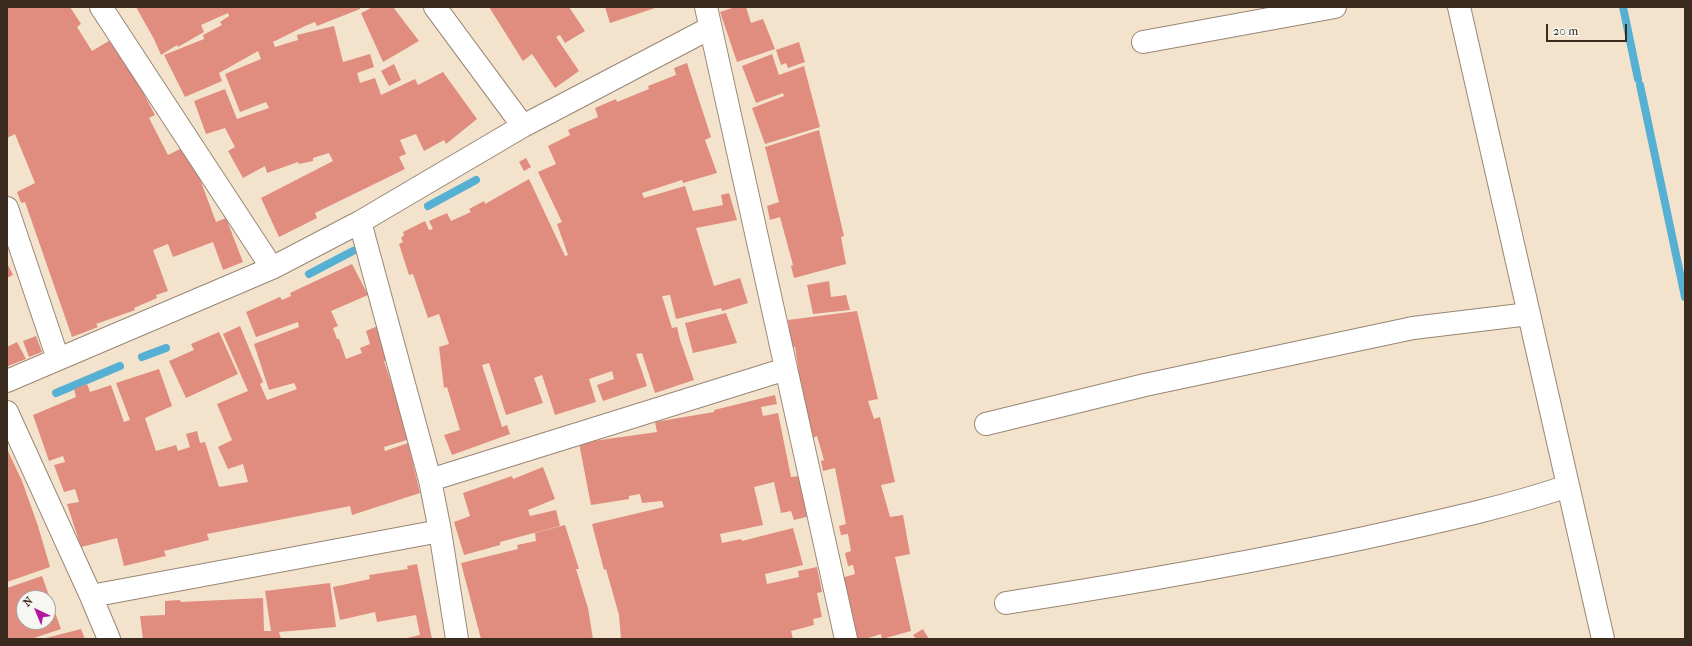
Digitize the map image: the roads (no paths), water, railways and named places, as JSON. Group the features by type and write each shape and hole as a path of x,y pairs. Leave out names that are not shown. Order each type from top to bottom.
{"street":[{"path":"102,7 272,268"},
{"path":"435,7 522,126"},
{"path":"706,7 846,639"},
{"path":"1143,42 1335,7"},
{"path":"1459,7 1603,639"},
{"path":"7,381 272,268 360,222 522,126 710,28"},
{"path":"7,208 58,359"},
{"path":"360,222 430,480 440,531 457,639"},
{"path":"986,424 1145,385 1413,328 1529,314"},
{"path":"430,480 786,368"},
{"path":"7,412 91,596 109,639"},
{"path":"1006,603 1151,581 1305,551 1521,502 1568,486"},
{"path":"91,596 440,531"}],"waterway":[{"path":"1623,7 1638,79"},
{"path":"1640,85 1685,297"},
{"path":"428,206 476,180"},
{"path":"309,274 353,251"},
{"path":"142,357 166,348"},
{"path":"56,393 120,366"}]}
